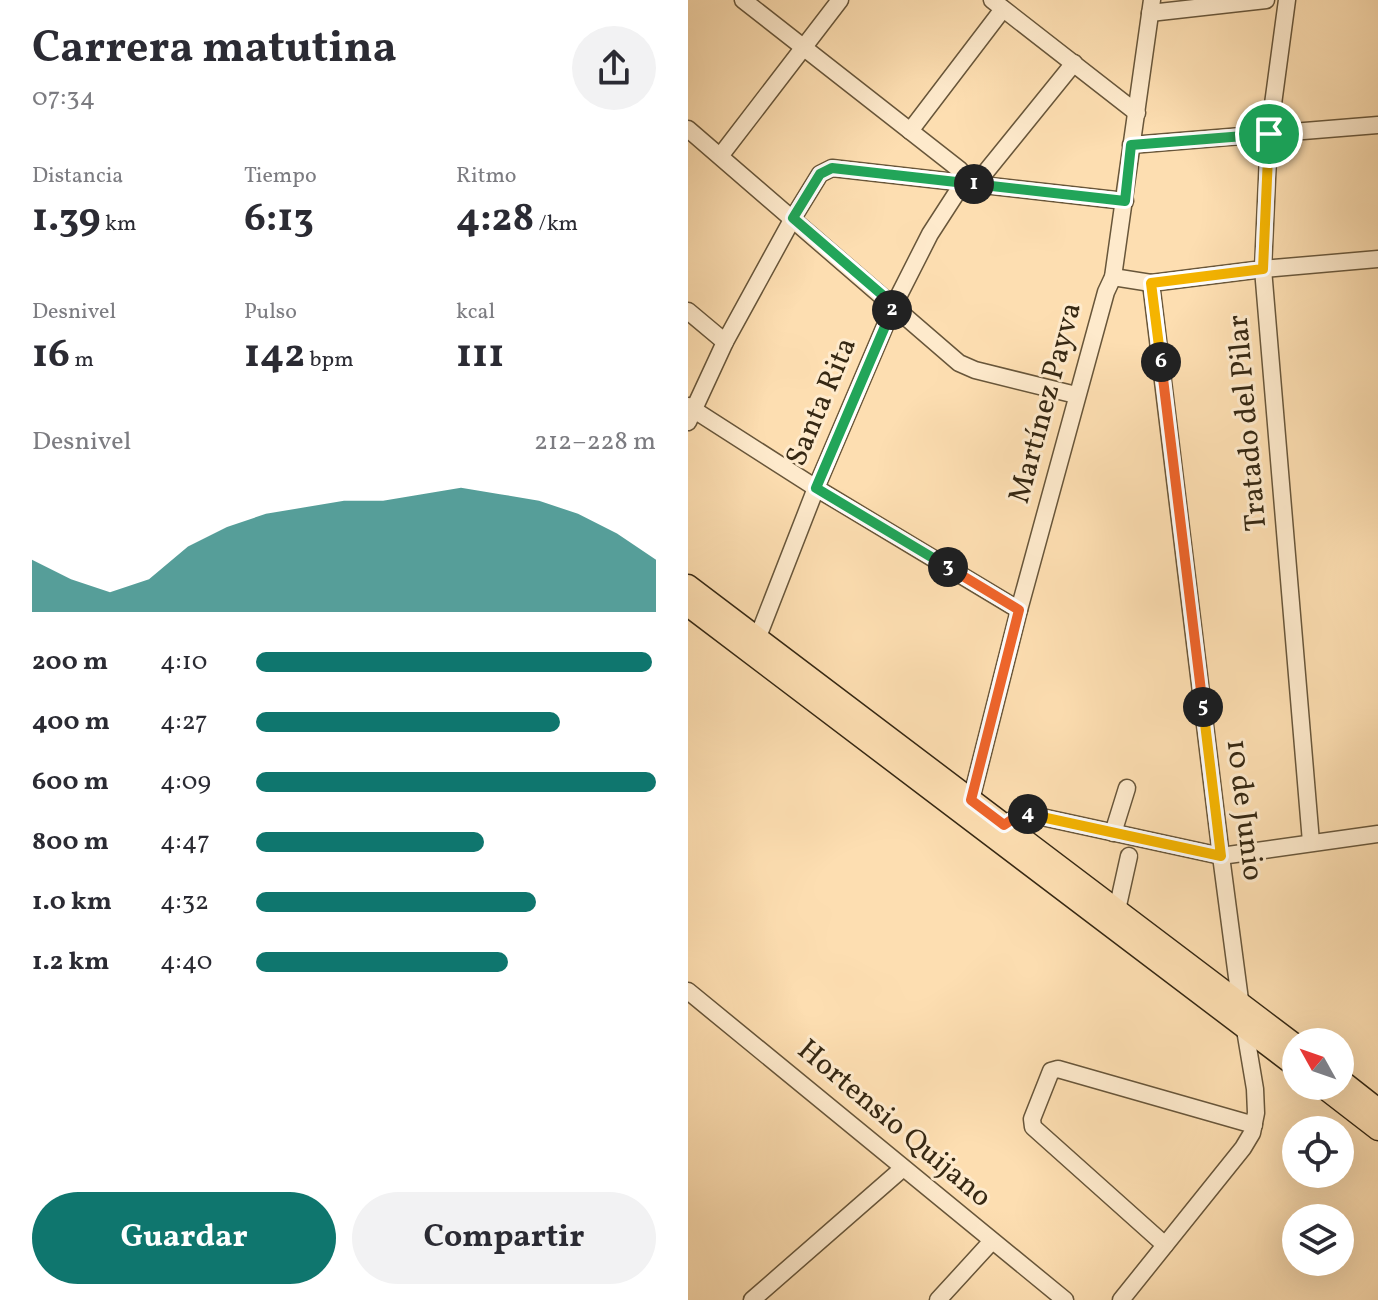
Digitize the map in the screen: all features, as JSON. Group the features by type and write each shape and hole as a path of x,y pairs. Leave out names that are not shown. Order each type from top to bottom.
{"main road":[{"path":"688,585 755,646 999,832 1282,1056"},
{"path":"688,606 755,646"},
{"path":"999,832 1117,910 1282,1034"},
{"path":"1354,1090 1378,1109"},
{"path":"1339,1100 1378,1130"}],"street":[{"path":"743,0 960,170 970,184"},
{"path":"721,155 840,0"},
{"path":"1151,6 1266,0"},
{"name":"Tratado del Pilar","path":"1287,0 1269,134 1263,269 1311,842"},
{"path":"910,131 997,4 1137,113"},
{"name":"Martínez Payva","path":"965,806 1076,395 1113,277 1151,6"},
{"name":"Santa Rita","path":"755,646 816,488 894,305 930,234 1074,63"},
{"path":"1131,145 1378,125"},
{"path":"688,129 959,363 975,370 1076,395"},
{"path":"1019,610 690,413 793,218 820,174 832,168 1125,201"},
{"path":"1113,277 1151,283 1378,259"},
{"name":"10 de Junio","path":"1121,1300 1243,1148 1254,1125 1255,1089 1221,856 1151,283"},
{"path":"688,311 725,342"},
{"path":"1113,833 1127,788"},
{"path":"999,832 1017,816 1028,814 1221,856 1378,834"},
{"path":"1117,910 1129,856"},
{"name":"Hortensio Quijano","path":"688,991 1065,1300"},
{"path":"1165,1245 1033,1127 1032,1119 1051,1071 1058,1069 1254,1125"},
{"path":"752,1300 902,1169"},
{"path":"938,1300 992,1241"}],"route":[{"path":"1269,134 1263,269 1151,283 1221,856 1028,814 1017,816 1004,825 971,800 1019,610 816,488 894,305 793,218 820,174 832,168 1125,201 1131,145 1269,134"}]}
